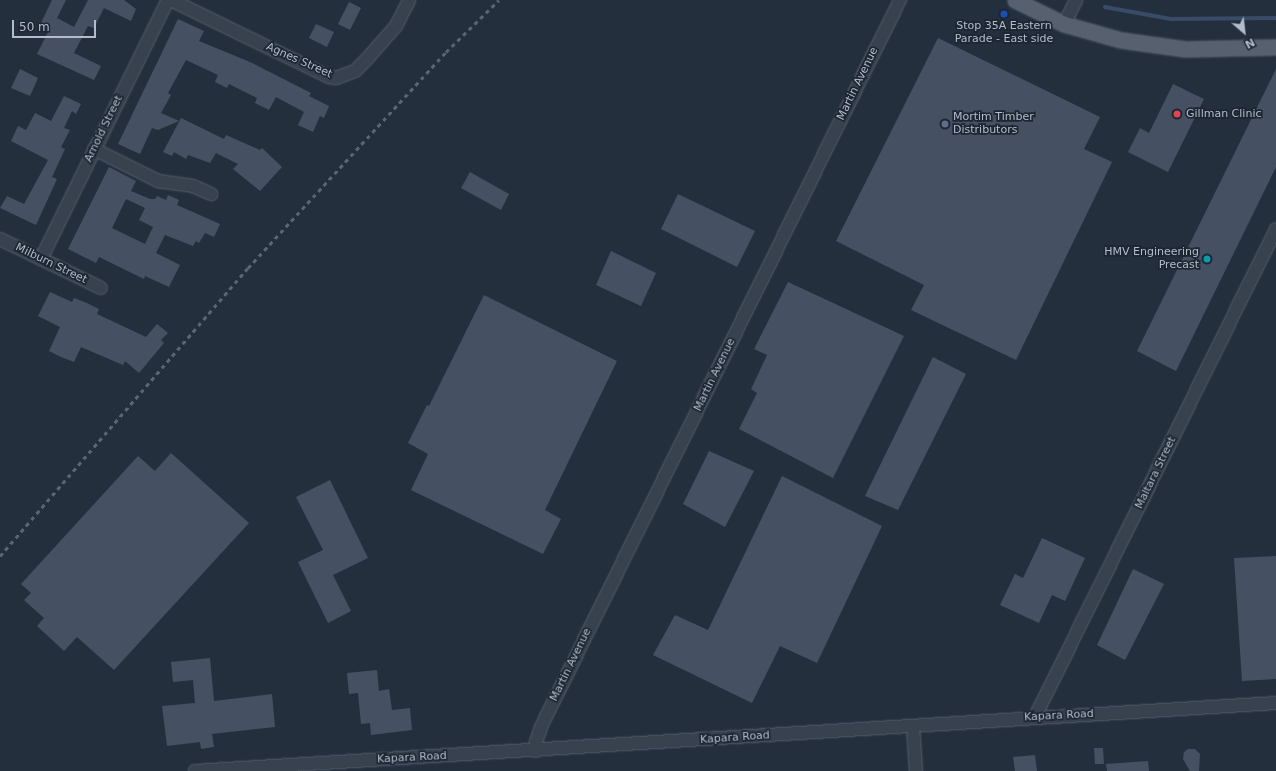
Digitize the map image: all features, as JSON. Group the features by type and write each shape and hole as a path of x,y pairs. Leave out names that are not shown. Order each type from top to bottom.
{"main road":[{"path":"1015,0 1064,24 1120,40 1185,49 1276,47"}],"street":[{"name":"Arnold Street","path":"41,259 168,0"},
{"name":"Agnes Street","path":"171,0 329,77 336,78 355,71 366,60 396,26 407,4"},
{"name":"Martin Avenue","path":"536,751 536,742 542,725 900,0"},
{"path":"1064,24 1076,0"},
{"path":"94,149 158,181 193,186 211,194"},
{"name":"Maltara Street","path":"1035,718 1276,229"},
{"name":"Milburn Street","path":"0,239 101,288"},
{"name":"Kapara Road","path":"194,771 536,751 1276,702"},
{"path":"913,726 916,771"}],"building":[{"path":"52,0 66,0 57,18 74,27 88,0 124,0 136,9 131,21 104,8 94,28 88,26 74,53 101,66 94,80 37,54 48,32 39,27"},
{"path":"349,2 361,8 350,30 338,24"},
{"path":"178,19 204,31 199,41 250,62 311,93 309,96 329,106 324,118 320,116 313,132 298,125 304,112 276,97 269,110 255,103 257,98 229,84 227,88 215,82 218,75 186,60 168,93 171,95 161,113 179,121 158,130 152,128 140,154 118,144"},
{"path":"316,24 334,32 327,47 309,38"},
{"path":"938,38 1100,117 1084,149 1112,162 1016,360 911,310 924,285 836,241"},
{"path":"20,69 38,78 30,96 11,88"},
{"name":"HMV Engineering Precast","path":"1276,69 1276,167 1176,371 1137,351"},
{"name":"Gillman Clinic","path":"1173,84 1204,99 1168,172 1128,152 1140,128 1149,133"},
{"path":"64,96 81,104 76,114 72,111 64,128 70,130 61,147 65,149 52,177 57,179 36,225 0,208 7,196 24,204 48,160 11,141 18,126 26,130 35,113 51,121"},
{"path":"181,118 224,139 226,135 260,150 262,148 282,167 260,191 233,169 238,164 216,153 210,163 188,155 186,159 174,152 172,156 163,152"},
{"path":"109,167 136,181 131,191 150,199 155,199 157,196 166,200 168,195 179,200 177,205 220,224 214,237 205,233 199,243 196,241 193,246 165,235 156,253 180,265 169,287 145,276 144,279 99,257 96,263 68,249","holes":["126,199 145,208 139,220 153,227 145,244 112,228"]},
{"path":"470,172 509,194 501,210 461,188"},
{"path":"678,194 755,231 737,267 661,229"},
{"path":"611,251 656,273 641,306 596,285"},
{"path":"788,282 904,336 833,478 739,429 757,393 751,389 767,355 754,349"},
{"path":"50,292 72,302 74,298 87,303 99,309 97,314 146,337 157,324 168,333 161,340 164,343 139,373 125,361 123,365 81,347 74,362 49,351 60,327 38,316"},
{"path":"484,295 617,361 545,510 561,519 543,554 411,490 428,454 408,443 427,405 429,406"},
{"path":"933,357 966,374 898,510 865,496"},
{"path":"709,451 754,471 725,527 683,504"},
{"path":"171,453 249,523 114,670 77,637 64,651 37,626 44,618 24,600 31,593 21,584 138,456 155,471"},
{"path":"782,476 882,526 817,663 780,646 752,703 653,655 675,615 708,630"},
{"path":"330,480 368,558 333,575 351,611 328,623 298,562 323,550 296,497"},
{"path":"1042,538 1085,558 1065,601 1052,595 1039,623 1000,605 1015,574 1023,578"},
{"path":"1276,556 1276,679 1242,681 1234,558"},
{"path":"1133,569 1164,584 1125,660 1097,645"},
{"path":"210,658 214,701 272,694 275,727 212,734 214,747 201,749 200,742 167,746 162,706 195,703 193,680 173,682 171,662"},
{"path":"377,670 379,691 389,689 392,710 410,708 412,730 371,735 370,723 361,724 358,693 349,694 347,673"},
{"path":"1094,748 1103,748 1104,764 1095,764"},
{"path":"1188,749 1195,749 1200,754 1199,771 1190,771 1183,759 1184,752"},
{"path":"1035,755 1037,771 1015,771 1013,757"},
{"path":"1148,761 1149,771 1107,771 1106,764"}],"waterway":[{"path":"1105,7 1171,19 1276,18"}],"railway":[{"path":"0,556 248,268 446,52 499,0"}],"place":[{"name":"Stop 35A Eastern Parade - East side","path":"1004,14"},
{"name":"Gillman Clinic","path":"1177,114"},
{"name":"Mortim Timber Distributors","path":"945,124"},
{"name":"HMV Engineering Precast","path":"1207,259"}]}
